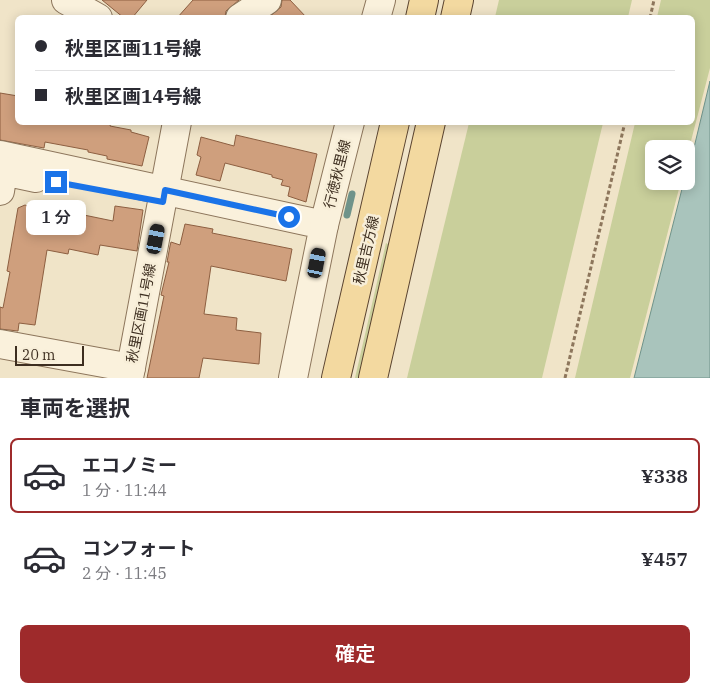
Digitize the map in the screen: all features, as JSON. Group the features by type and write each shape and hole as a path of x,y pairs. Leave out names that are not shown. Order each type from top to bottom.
{"main road":[{"path":"421,15 424,0"},
{"path":"456,15 459,0"},
{"name":"秋里吉方線","path":"336,378 394,125"},
{"path":"373,378 430,125"}],"street":[{"path":"66,0 93,15"},
{"path":"244,15 267,0"},
{"path":"377,15 381,0"},
{"name":"秋里区画11号線","path":"130,373 176,125"},
{"name":"行徳秋里線","path":"324,225 349,125"},
{"path":"2,168 324,225 293,378"},
{"path":"164,196 298,231"},
{"path":"329,378 364,257"},
{"path":"0,344 130,373"}],"path":[{"path":"651,15 654,0"},
{"path":"565,378 624,125"}],"green space":[{"path":"499,0 632,0 628,15 495,15"},
{"path":"661,0 710,0 710,68 691,140 645,140 645,190 679,190 630,378 575,378 635,125 695,125 695,15 657,15"},
{"path":"469,125 603,125 542,378 407,378"},
{"path":"386,243 389,245 359,378 355,378"}],"water":[{"path":"710,81 710,378 634,378 682,190 695,190 695,144"}],"building":[{"path":"102,0 147,0 134,15 120,15"},
{"path":"193,0 239,0 226,11 225,15 180,15"},
{"path":"282,0 290,0 304,15 271,15 281,7"},
{"path":"0,93 15,96 15,125 110,125 149,137 142,166 107,159 107,156 88,152 88,150 45,142 44,148 0,140"},
{"path":"236,135 317,154 306,202 288,196 290,187 281,185 283,180 272,177 272,175 225,163 220,181 196,175 201,157 197,155 201,137 234,146"},
{"path":"25,205 43,211 78,217 79,214 113,221 115,206 143,210 137,251 100,245 98,255 69,249 68,254 47,250 35,325 19,323 18,331 0,329 0,307 3,308 10,272 7,271 18,208"},
{"path":"185,224 213,229 212,233 292,249 286,281 211,266 204,314 237,318 236,330 261,333 259,364 203,358 199,378 147,378 164,296 161,295 169,262 167,262 170,246 171,242 180,245"}],"waterway":[{"path":"347,215 352,194"}],"route":[{"path":"56,182 163,202 165,190 289,217"}]}
